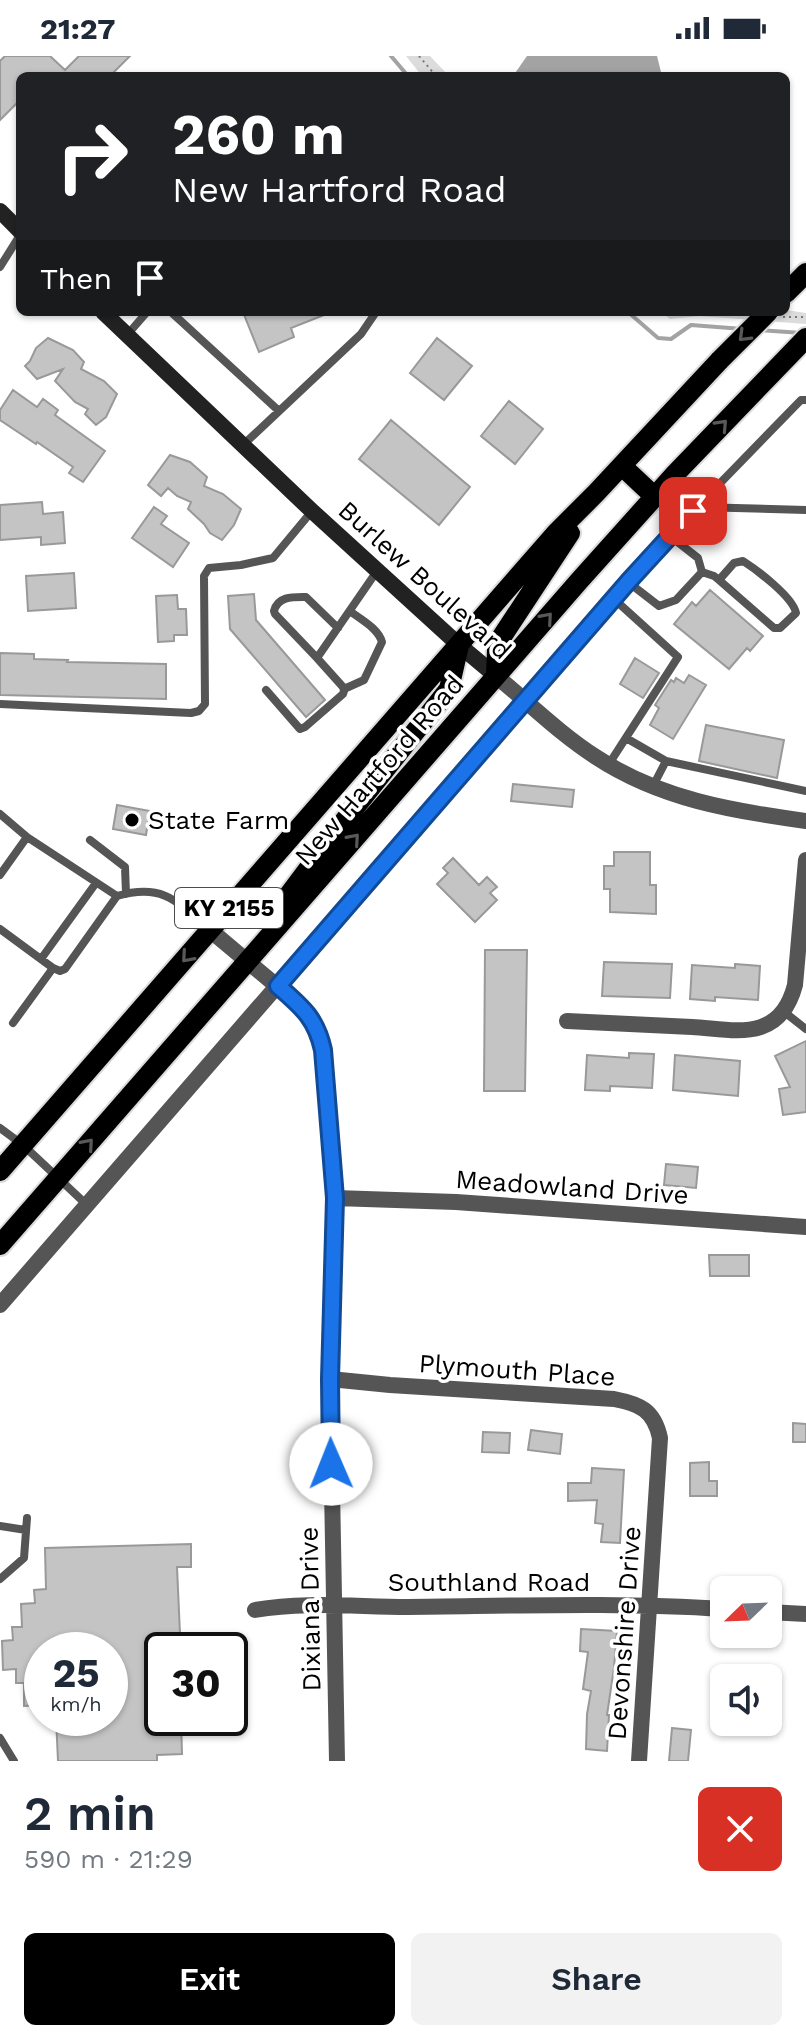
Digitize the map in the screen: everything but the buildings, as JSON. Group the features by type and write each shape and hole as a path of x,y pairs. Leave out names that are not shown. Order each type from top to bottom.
{"main road":[{"path":"790,289 806,273"},
{"name":"New Hartford Road","path":"0,1171 556,533 764,316"},
{"name":"New Hartford Road","path":"0,1245 655,497 806,338"},
{"path":"622,466 655,497"},
{"path":"496,676 497,649 501,638 596,493"},
{"path":"247,961 310,865 449,689 459,645"}],"street":[{"path":"0,211 16,229"},
{"name":"Burlew Boulevard","path":"107,316 312,511 459,645 563,732 609,765 653,787 710,806 744,813 806,817"},
{"path":"0,1305 628,582 695,509"},
{"path":"567,1021 746,1029 773,1021 791,999 795,985 803,930 806,860"},
{"name":"Dixiana Drive","path":"210,930 303,1008 319,1033 323,1050 335,1198 330,1379 337,1761"},
{"name":"Meadowland Drive","path":"335,1198 456,1202 806,1227"},
{"name":"Plymouth Place","path":"330,1379 629,1402 652,1416 657,1426 660,1438 656,1508"},
{"name":"Devonshire Drive","path":"639,1761 656,1508"},
{"name":"Southland Road","path":"255,1610 278,1605 710,1608"},
{"path":"782,1613 806,1614"}],"lane":[{"path":"0,267 16,240"},
{"path":"127,335 144,316"},
{"path":"175,316 279,411"},
{"path":"243,445 361,334 373,316"},
{"path":"695,509 801,400 806,400"},
{"path":"695,509 806,510"},
{"path":"0,704 199,711 205,704 204,576 209,568 273,558 312,511"},
{"path":"670,536 698,558 702,572"},
{"path":"702,572 714,576 774,628 780,628 796,613 795,606 788,598 743,561 734,563 719,580"},
{"path":"317,658 377,571"},
{"path":"628,582 659,606 676,600 702,572"},
{"path":"338,628 306,597 285,598 277,603 274,611 344,689"},
{"path":"609,765 678,657 614,599"},
{"path":"266,690 300,729 343,694 344,689 364,680 382,642 381,636 350,611"},
{"path":"626,738 666,761 806,791"},
{"path":"653,787 666,761"},
{"path":"0,814 27,837 96,883 121,895 141,891 165,894 210,930"},
{"path":"0,875 27,837"},
{"path":"0,929 53,968 60,971 65,969 121,895 125,867 90,840"},
{"path":"41,959 96,883"},
{"path":"13,1023 53,968"},
{"path":"783,1011 806,1029"},
{"path":"0,1128 23,1145 87,1205"},
{"path":"0,1579 24,1558 27,1518"},
{"path":"0,1526 26,1530"},
{"path":"0,1738 14,1761"}],"path":[{"path":"419,56 433,72"}],"shaded area":[{"path":"406,56 430,56 445,72 419,72"},
{"path":"527,56 657,56 661,72 516,72"},
{"path":"790,311 806,313 806,324 699,316 790,316"},
{"path":"666,316 699,316 670,319"}],"waterway":[{"path":"391,56 405,72"},
{"path":"633,316 658,338 671,339 691,325 743,329"},
{"path":"759,330 802,333"}],"place":[{"name":"State Farm","path":"132,820"}],"route":[{"path":"331,1464 335,1198 323,1050 312,1019 278,986 693,511"}]}
